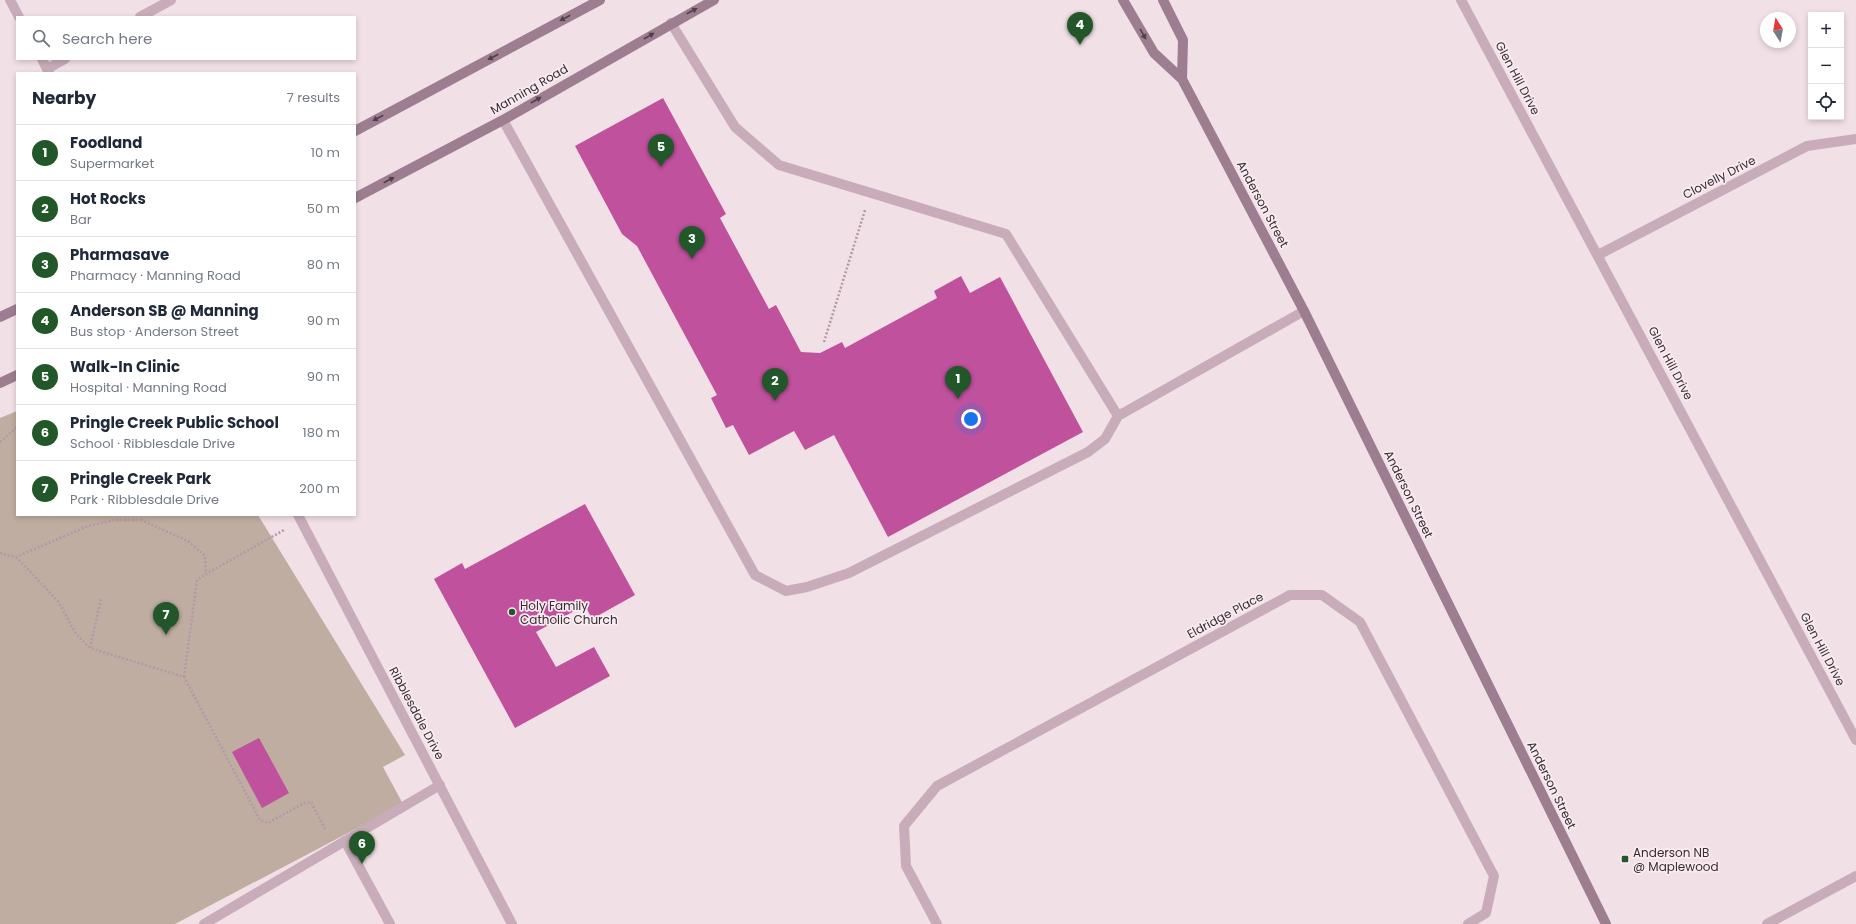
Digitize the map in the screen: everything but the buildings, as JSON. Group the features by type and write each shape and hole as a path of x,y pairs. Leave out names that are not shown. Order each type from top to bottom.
{"main road":[{"path":"356,130 600,0"},
{"name":"Manning Road","path":"356,197 503,120 671,23 714,0"},
{"name":"Anderson Street","path":"1123,0 1154,52 1182,79 1304,311 1606,924"},
{"name":"Anderson Street","path":"1163,0 1183,40 1182,79"},
{"path":"0,317 16,309"},
{"path":"0,383 16,375"}],"street":[{"path":"10,0 18,16"},
{"path":"142,16 170,0"},
{"name":"Glen Hill Drive","path":"1461,0 1598,254 1856,740"},
{"path":"671,23 735,127 779,165 1006,234 1118,416"},
{"path":"42,60 48,71 64,60"},
{"path":"503,120 755,575 786,591 807,588 850,573 1088,452 1104,439 1118,416 1304,311"},
{"name":"Clovelly Drive","path":"1598,254 1807,146 1856,139"},
{"name":"Ribblesdale Drive","path":"300,518 512,924"},
{"name":"Eldridge Place","path":"937,924 906,866 904,826 937,786 1290,595 1322,596 1360,622 1494,876 1486,913 1468,924"},
{"path":"204,924 440,785"},
{"path":"345,841 390,924"},
{"path":"1767,924 1856,876"}],"path":[{"path":"824,342 870,192"},
{"path":"0,442 16,428"},
{"path":"300,518 197,580 184,677 260,820 268,823 304,803 311,802 335,847"},
{"path":"16,557 88,526 114,520 141,520 188,541 206,556 206,574"},
{"path":"0,553 16,557 58,601 76,634 90,648 184,677"},
{"path":"90,648 101,599"}],"shaded area":[{"path":"16,411 16,516 259,516 405,755 383,767 403,804 175,924 0,924 0,418"}],"place":[{"name":"Anderson SB @ Manning","path":"1080,45"},
{"name":"Walk-In Clinic","path":"661,167"},
{"name":"Pharmasave","path":"692,259"},
{"name":"Foodland","path":"958,399"},
{"name":"Hot Rocks","path":"775,401"},
{"name":"Holy Family Catholic Church","path":"512,612"},
{"name":"Pringle Creek Park","path":"166,635"},
{"name":"Anderson NB @ Maplewood","path":"1625,859"},
{"name":"Pringle Creek Public School","path":"362,864"}]}
